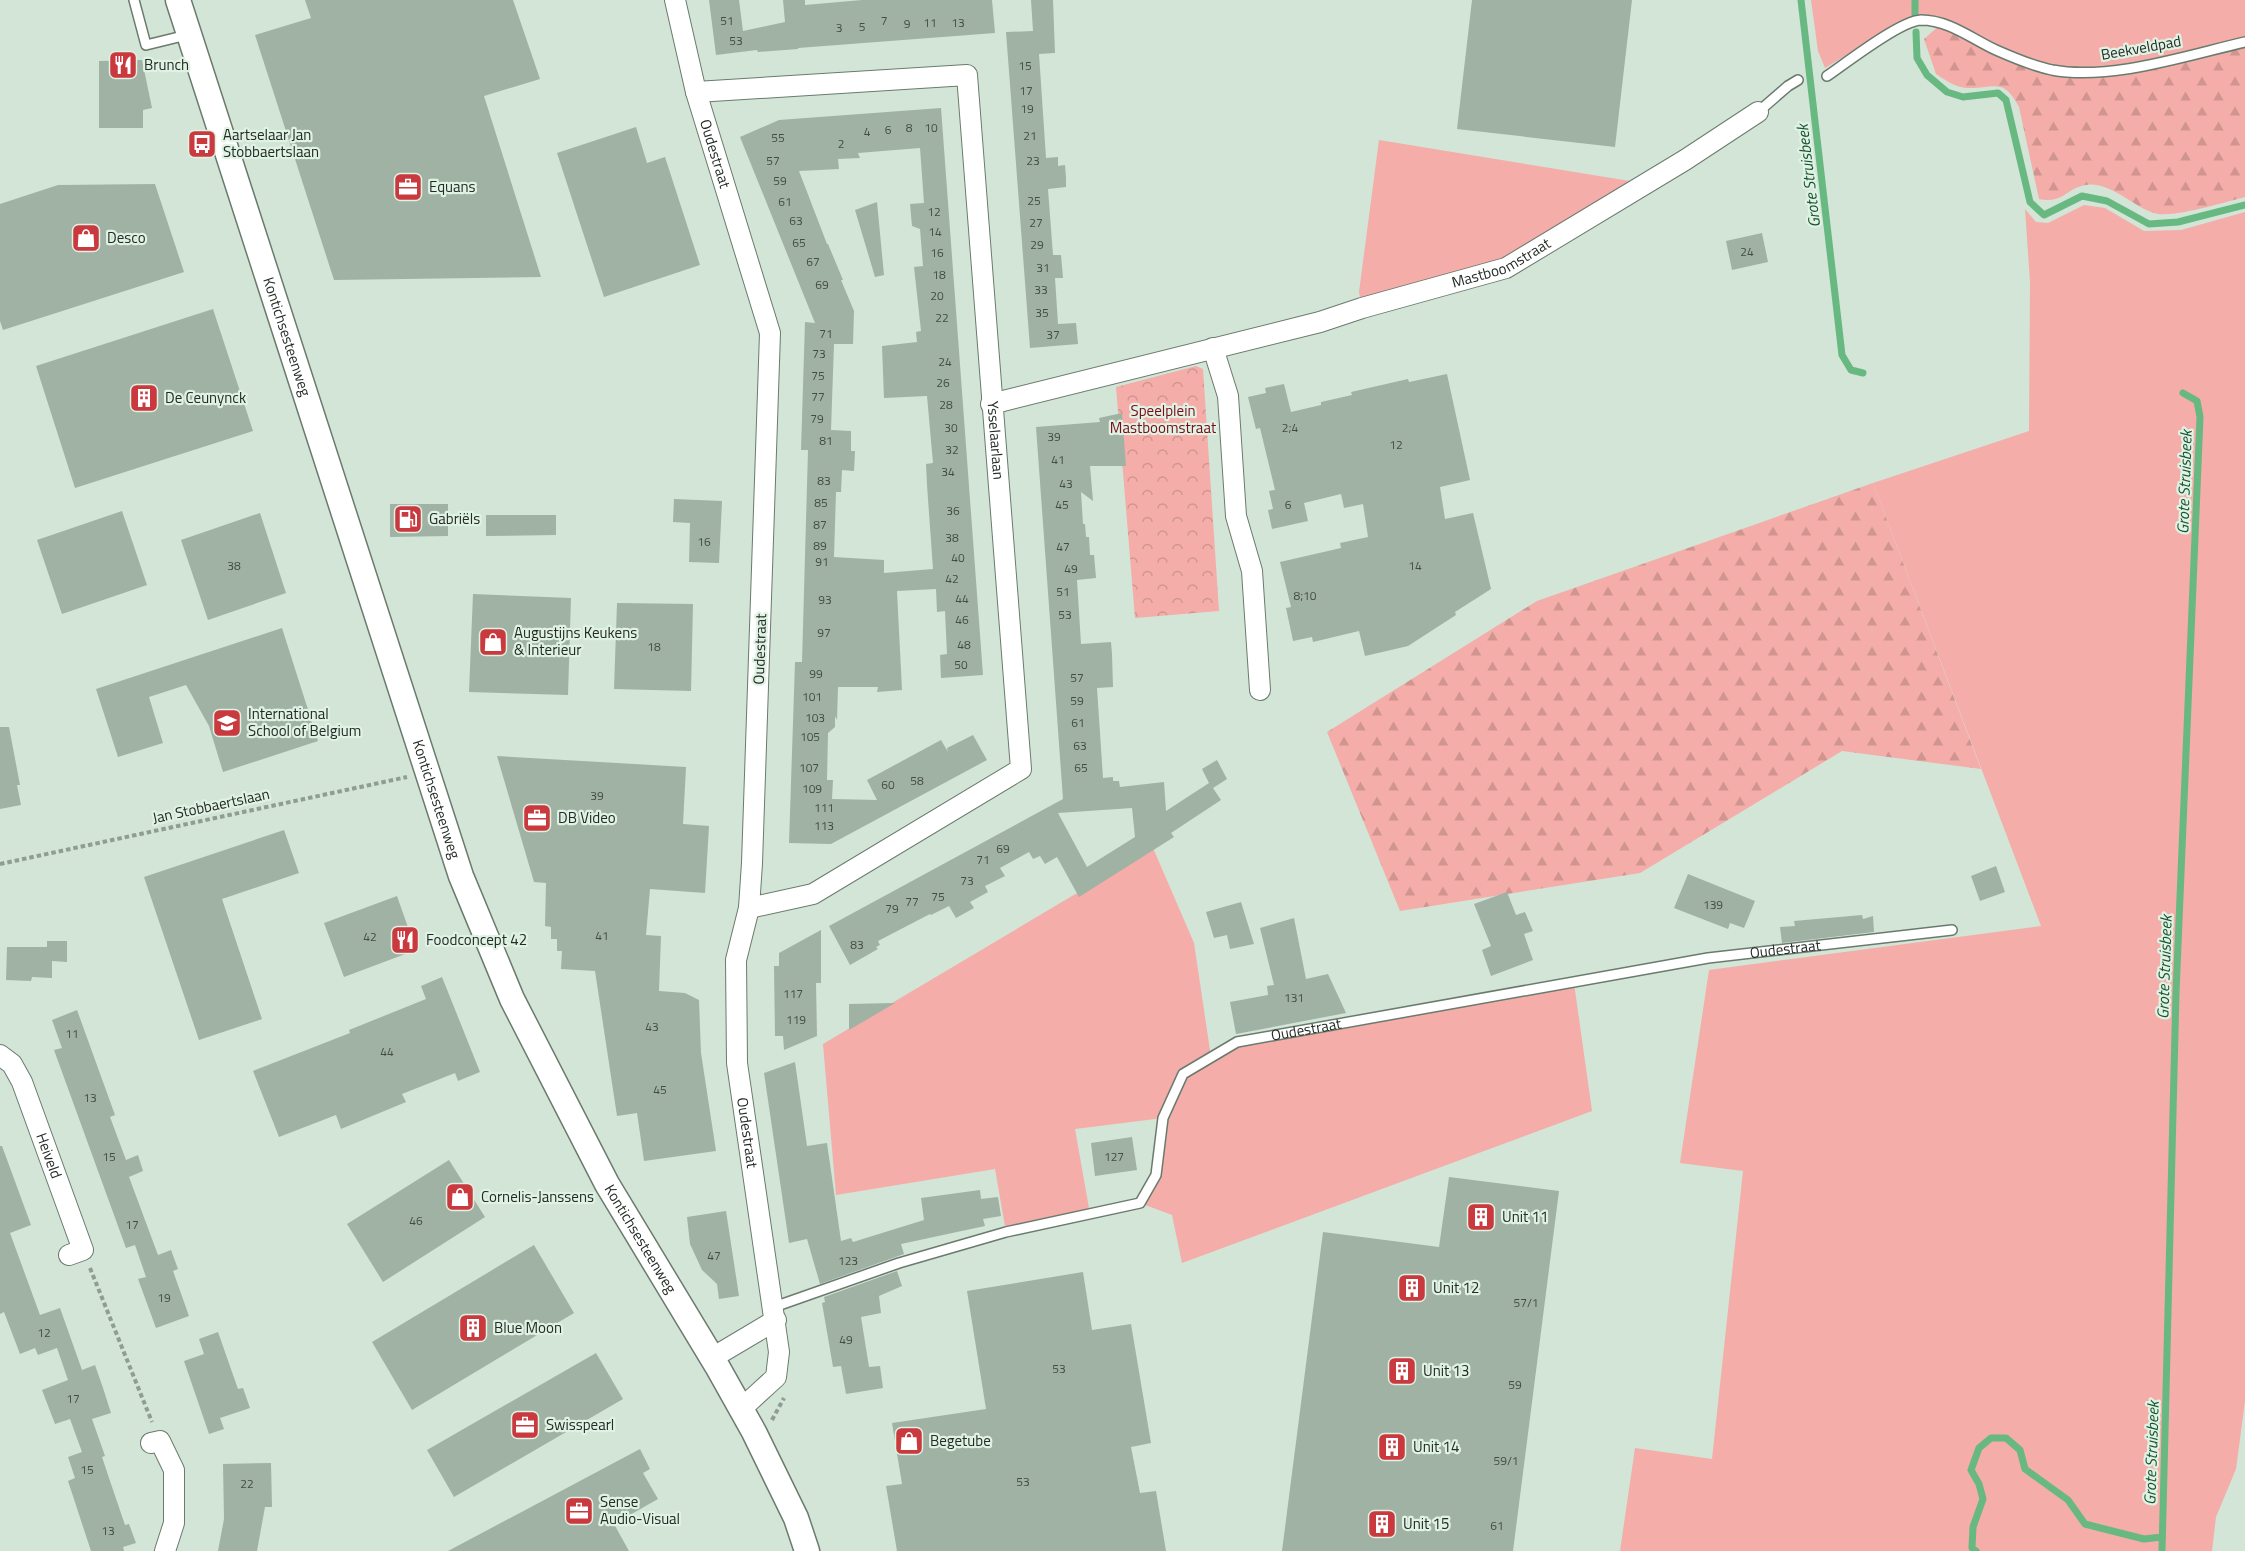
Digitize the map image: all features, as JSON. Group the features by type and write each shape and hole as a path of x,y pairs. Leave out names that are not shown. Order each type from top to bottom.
{"street":[{"name":"Kontichsesteenweg","path":"178,0 461,876 512,999 607,1184 712,1358 762,1447 796,1518 807,1551"},
{"name":"Oudestraat","path":"675,0 696,92 770,333 749,908 736,960 737,1063 779,1352 776,1377 741,1409"},
{"name":"Ysselaarlaan","path":"696,92 967,75 1021,769 813,894 749,908"},
{"name":"Mastboomstraat","path":"992,404 1320,322 1506,268 1676,166 1758,112"},
{"path":"1213,348 1228,396 1236,516 1252,571 1260,690"},
{"name":"Heiveld","path":"0,1055 12,1064 22,1082 76,1253"},
{"name":"Oudestraat","path":"712,1358 775,1314"},
{"path":"155,1442 174,1470 174,1523 165,1551"}],"lane":[{"path":"134,0 146,45 189,34"},
{"name":"Beekveldpad","path":"1827,76 1899,28 1920,20 1967,33 1995,49 2024,61 2053,70 2079,72 2149,65 2245,42"},
{"path":"1758,112 1798,80"},
{"name":"Oudestraat","path":"775,1314 899,1263 996,1235 1140,1203 1156,1176 1163,1118 1183,1074 1237,1042 1708,958 1952,930"}],"path":[{"name":"Jan Stobbaertslaan","path":"0,864 411,776 427,770"},
{"path":"76,1253 155,1442"}],"green space":[{"path":"1811,0 2245,0 2245,42 2114,70 2053,70 1941,24 1897,24 1825,68 1818,51"},
{"path":"1941,24 1995,49 2053,70 2114,70 2245,42 2245,197 2173,214 2154,213 2113,191 2095,185 2079,187 2060,198 2039,199 2019,107 2013,97 2008,91 1997,86 1966,88 1950,83 1936,74 1924,39"},
{"path":"1379,140 1648,184 1506,268 1362,308 1359,292"},
{"path":"2084,205 2105,208 2144,231 2181,230 2245,212 2245,1401 2236,1469 2216,1517 2212,1551 1620,1551 1635,1448 1712,1459 1743,1171 1680,1163 1709,970 2041,926 1873,483 2029,431 2030,282 2025,209 2036,222 2048,223"},
{"name":"Speelplein Mastboomstraat","path":"1196,366 1203,369 1219,611 1135,618 1116,387"},
{"path":"1873,483 1981,769 1842,751 1640,873 1400,911 1327,732 1537,601"},
{"path":"1153,848 1194,943 1211,1057 1237,1042 1574,983 1592,1111 1182,1263 1172,1215 1140,1203 1156,1175 1163,1118 1075,1129 1090,1214 1006,1232 995,1169 836,1195 823,1044"}],"building":[{"name":"Equans","path":"305,0 513,0 540,79 484,96 541,277 334,280 255,35 311,18"},
{"path":"709,0 739,0 743,31 785,22 783,0 805,0 805,5 862,0 992,0 995,33 716,55"},
{"path":"1031,0 1053,0 1055,53 1039,54 1046,158 1058,157 1058,166 1065,165 1066,187 1048,189 1053,255 1061,255 1063,278 1055,278 1058,324 1076,323 1078,344 1030,348 1006,32 1033,31"},
{"path":"1472,0 1632,0 1615,147 1457,129"},
{"path":"142,60 152,108 143,110 143,128 99,128 99,61"},
{"path":"941,108 983,675 941,678 940,655 947,654 945,611 937,612 936,589 897,591 902,690 877,692 878,687 838,687 837,720 835,716 835,727 828,733 827,780 833,780 832,799 877,800 867,780 941,740 948,752 947,748 973,735 987,760 831,844 789,843 795,662 802,662 808,450 801,450 805,322 815,323 740,137 779,120","holes":["920,148 924,203 910,204 912,226 920,229 923,266 914,267 921,331 916,332 917,342 882,346 884,398 927,396 933,463 926,464 933,569 884,573 884,560 834,557 836,492 841,492 842,470 854,471 855,451 851,451 851,431 831,430 834,344 853,344 854,311 799,171 839,169 838,159 860,158 858,153"]},
{"path":"636,127 647,163 665,157 700,265 604,297 557,153"},
{"name":"Desco","path":"155,184 184,272 3,330 0,321 0,204 58,185"},
{"path":"877,202 884,275 875,277 855,210"},
{"path":"1762,233 1768,262 1732,270 1726,241"},
{"name":"De Ceunynck","path":"213,309 253,431 75,488 36,366"},
{"path":"1447,374 1470,480 1440,487 1445,519 1473,513 1491,589 1408,646 1365,656 1359,631 1313,642 1312,637 1293,641 1286,608 1291,607 1280,562 1341,548 1340,543 1368,537 1363,504 1344,508 1341,494 1304,503 1308,521 1272,529 1268,510 1273,509 1269,491 1275,490 1260,428 1256,429 1248,397 1266,393 1265,388 1284,384 1291,412 1352,395 1351,392 1408,379 1409,382"},
{"path":"1122,413 1126,466 1090,466 1093,501 1081,492 1083,524 1085,524 1086,537 1089,537 1090,555 1094,555 1096,578 1077,580 1081,644 1111,642 1112,654 1113,687 1097,688 1103,778 1113,777 1113,781 1119,781 1120,787 1164,782 1166,811 1209,783 1202,769 1217,760 1227,779 1213,788 1221,800 1171,833 1174,837 1079,897 1057,857 1045,864 1040,856 1033,859 1029,852 1000,868 1005,876 985,886 988,892 970,902 974,908 956,918 949,906 930,914 878,941 880,945 876,947 878,949 850,965 829,926 1063,799 1036,427 1100,422 1099,418","holes":["1132,808 1135,837 1087,867 1058,813"]},
{"path":"674,499 722,501 719,563 689,562 690,523 673,522"},
{"path":"390,504 448,504 448,536 390,537"},
{"path":"122,511 147,585 62,614 37,540"},
{"path":"260,513 286,593 208,620 181,540"},
{"path":"486,515 556,515 556,535 486,536"},
{"path":"473,594 571,598 568,695 469,692"},
{"path":"617,603 693,604 691,691 614,689"},
{"path":"282,628 318,741 223,772 209,726 186,685 149,697 163,743 118,757 96,689"},
{"path":"0,727 9,727 20,785 17,785 21,805 0,809"},
{"path":"497,756 686,767 683,824 709,826 705,893 650,889 646,935 661,936 659,991 685,993 699,1000 701,1053 716,1151 644,1161 637,1113 617,1116 595,971 561,969 562,951 557,951 557,939 551,939 551,927 545,926 546,883 534,882"},
{"path":"284,830 299,873 222,899 262,1019 199,1040 144,877"},
{"path":"1996,866 2005,892 1980,901 1971,876"},
{"path":"1688,874 1755,901 1744,928 1730,923 1728,929 1674,908"},
{"path":"1507,892 1516,915 1525,912 1533,931 1524,934 1533,960 1491,976 1482,950 1491,946 1474,904"},
{"path":"397,896 416,950 344,977 324,923"},
{"path":"1241,902 1254,944 1230,949 1227,935 1214,938 1206,912"},
{"path":"1862,915 1863,919 1873,916 1874,932 1782,943 1780,927 1795,926 1794,921"},
{"path":"1294,918 1306,979 1328,974 1346,1013 1236,1034 1230,1002 1268,995 1267,986 1274,985 1260,928"},
{"path":"821,930 821,983 816,983 817,1036 784,1050 783,1036 775,1036 774,966 779,966 779,953"},
{"path":"47,941 67,941 67,962 52,961 52,978 32,977 31,981 6,980 7,947 47,947"},
{"path":"442,977 480,1072 458,1081 455,1073 402,1094 406,1102 341,1129 336,1115 279,1137 253,1071 350,1033 349,1030 426,999 421,986"},
{"path":"895,1003 849,1030 849,1004"},
{"path":"77,1010 115,1115 110,1117 126,1160 138,1155 143,1171 129,1177 158,1255 171,1250 178,1269 173,1271 189,1316 156,1328 138,1279 146,1277 135,1245 126,1248 54,1050 62,1048 52,1020"},
{"path":"795,1062 807,1146 827,1143 841,1241 851,1238 853,1242 924,1220 921,1198 980,1190 981,1199 998,1197 1001,1216 983,1219 985,1226 901,1244 904,1254 820,1284 807,1239 789,1243 764,1073"},
{"path":"1132,1137 1137,1170 1095,1176 1091,1143"},
{"path":"0,1146 2,1146 31,1225 10,1233 40,1315 60,1308 82,1370 95,1365 111,1413 92,1419 125,1525 129,1524 136,1543 123,1547 124,1551 91,1551 68,1481 75,1478 68,1457 82,1452 70,1419 55,1424 42,1390 68,1380 57,1348 38,1355 35,1348 20,1354 4,1312 0,1314"},
{"path":"449,1160 485,1217 383,1282 347,1224"},
{"path":"1449,1177 1559,1191 1513,1551 1282,1551 1323,1232 1439,1247"},
{"path":"726,1211 739,1296 719,1299 717,1284 702,1270 690,1244 687,1217"},
{"name":"Blue Moon","path":"534,1245 574,1313 412,1410 372,1342"},
{"path":"897,1271 902,1286 879,1296 881,1313 861,1317 869,1367 880,1366 883,1388 846,1394 841,1366 833,1367 822,1303 825,1302 824,1297"},
{"path":"1083,1272 1092,1330 1131,1324 1151,1443 1131,1447 1140,1493 1156,1491 1166,1551 897,1551 886,1486 902,1484 892,1423 986,1409 967,1291"},
{"path":"218,1332 238,1389 243,1388 250,1408 220,1418 224,1429 209,1434 184,1361 204,1354 199,1339"},
{"name":"Swisspearl","path":"596,1353 623,1399 454,1497 427,1450"},
{"name":"Sense Audio-Visual","path":"640,1449 650,1469 643,1473 658,1499 614,1524 629,1551 448,1551"},
{"path":"271,1463 272,1507 265,1507 257,1551 218,1551 224,1519 223,1464"}],"waterway":[{"name":"Grote Struisbeek","path":"1801,0 1842,355 1851,370 1863,373"},
{"path":"1915,0 1915,14"},
{"path":"1916,32 1917,58 1927,75 1947,92 1963,97 1998,93 2006,100 2030,202 2044,215 2082,196 2107,201 2149,224 2178,222 2245,205"},
{"name":"Grote Struisbeek","path":"2162,1551 2176,993 2200,417 2197,401 2183,393"},
{"path":"1976,1551 1972,1548 1973,1527 1983,1499 1979,1484 1971,1470 1979,1448 1991,1438 2006,1438 2020,1450 2025,1469 2068,1500 2085,1524 2144,1539 2162,1537"}],"place":[{"name":"Brunch","path":"123,65"},
{"name":"Aartselaar Jan Stobbaertslaan","path":"202,144"},
{"name":"Equans","path":"408,187"},
{"name":"Desco","path":"86,238"},
{"name":"De Ceunynck","path":"144,398"},
{"name":"Gabriëls","path":"408,519"},
{"name":"Augustijns Keukens & Interieur","path":"493,642"},
{"name":"International School of Belgium","path":"227,723"},
{"name":"DB Video","path":"537,818"},
{"name":"Foodconcept 42","path":"405,940"},
{"name":"Cornelis-Janssens","path":"460,1197"},
{"name":"Unit 11","path":"1481,1217"},
{"name":"Unit 12","path":"1412,1288"},
{"name":"Blue Moon","path":"473,1328"},
{"name":"Unit 13","path":"1402,1371"},
{"name":"Swisspearl","path":"525,1425"},
{"name":"Begetube","path":"909,1441"},
{"name":"Unit 14","path":"1392,1447"},
{"name":"Sense Audio-Visual","path":"579,1511"},
{"name":"Unit 15","path":"1382,1524"}]}
